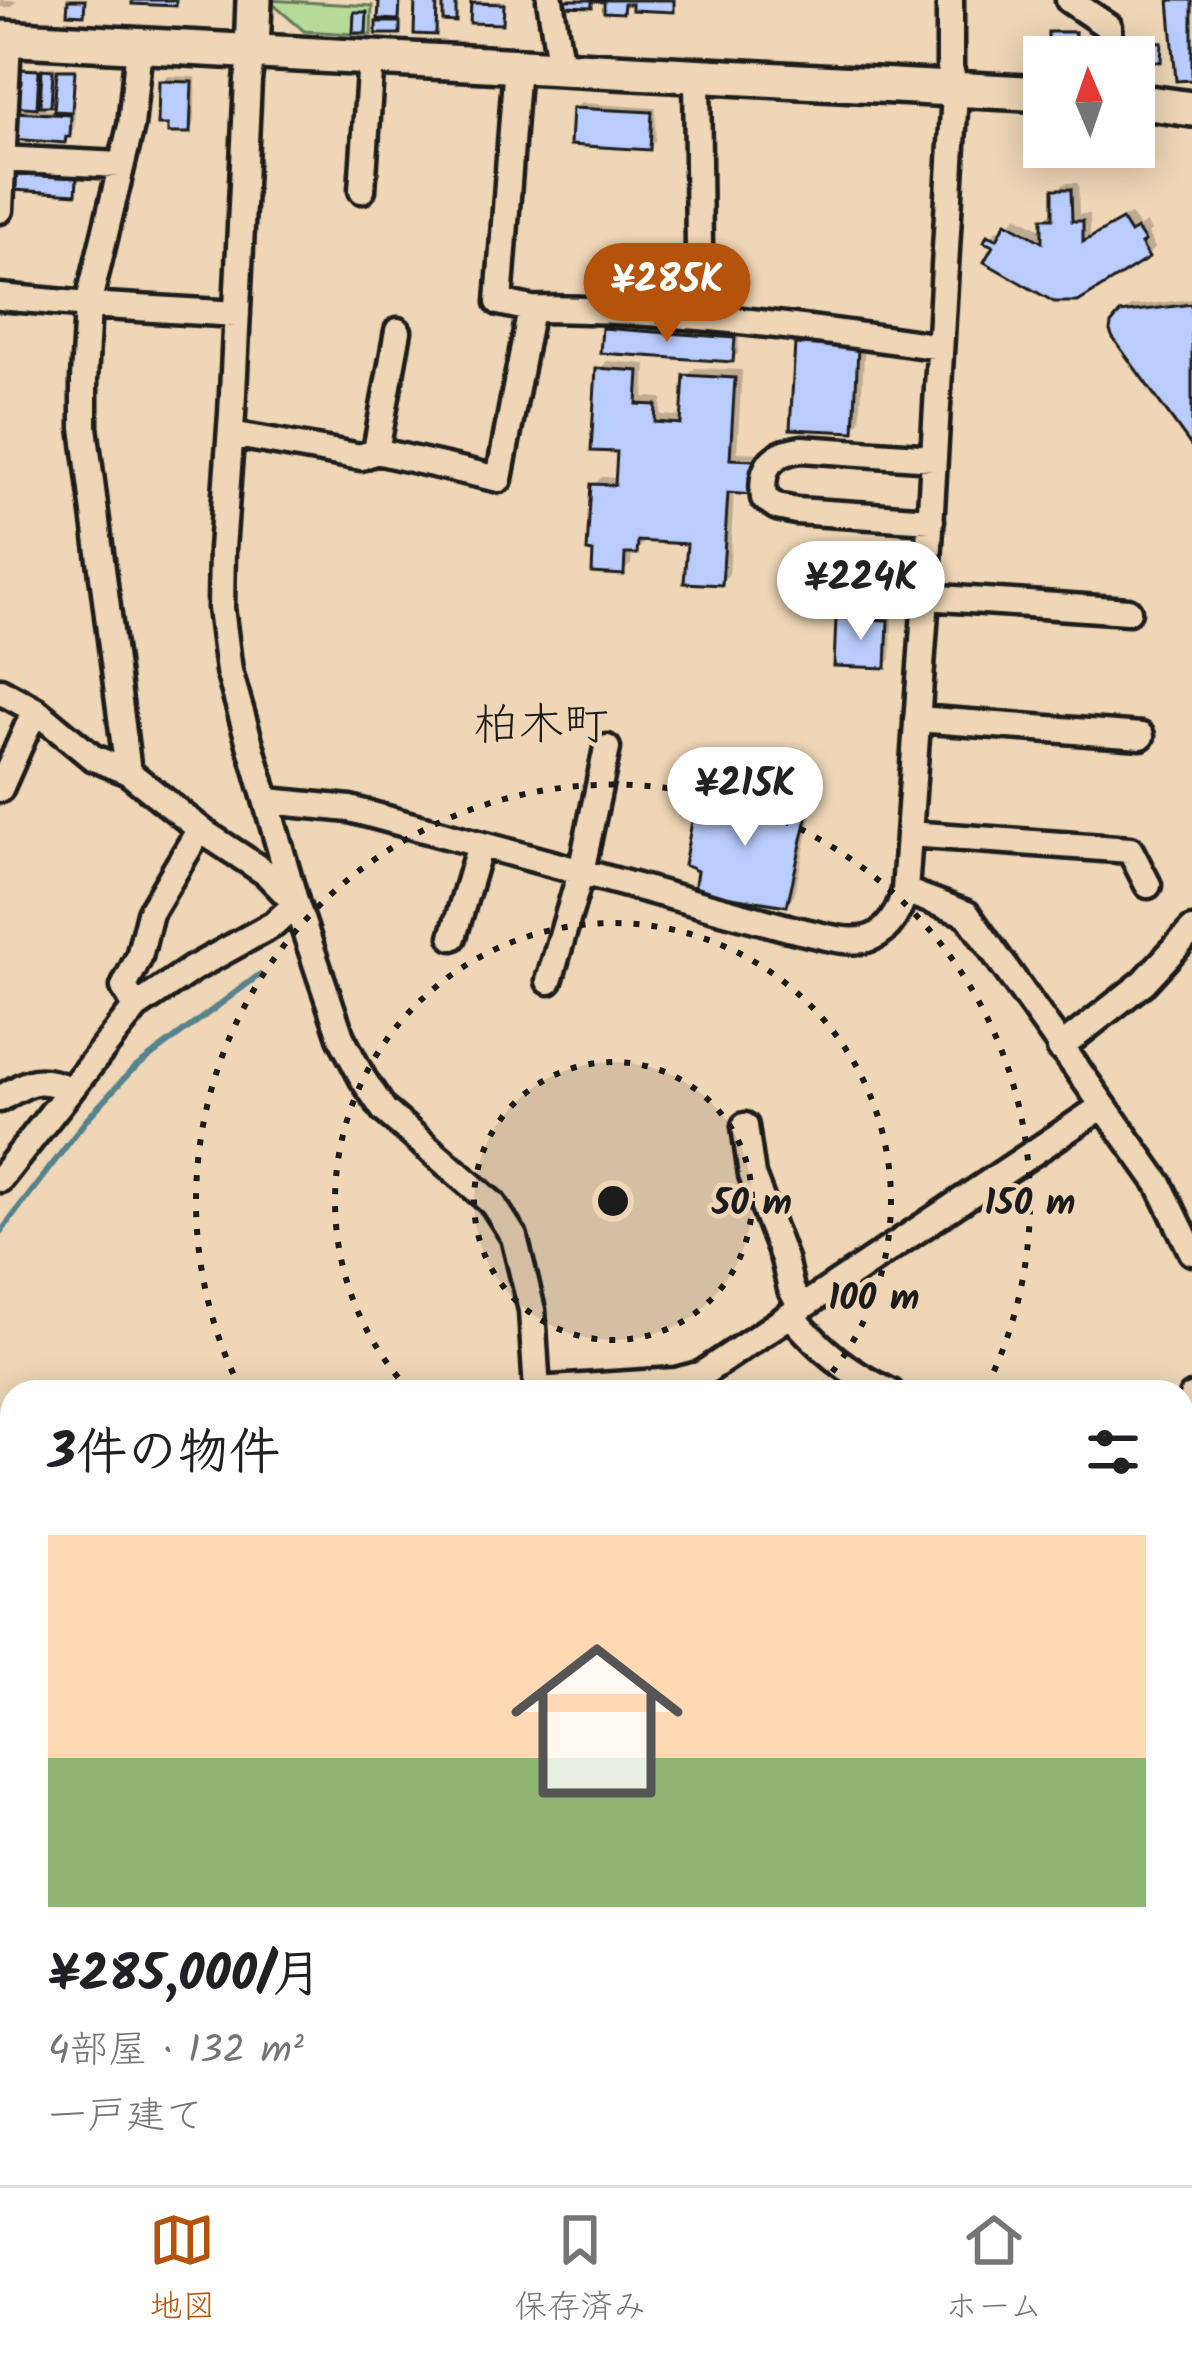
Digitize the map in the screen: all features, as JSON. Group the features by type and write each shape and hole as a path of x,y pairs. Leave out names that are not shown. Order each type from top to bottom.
{"main road":[{"path":"252,52 254,0"},
{"path":"4,39 1023,93"},
{"path":"1155,104 1192,109"}],"street":[{"path":"550,0 561,68"},
{"path":"268,800 350,809 855,942 878,936 899,912 905,891 931,520 955,88 950,67 950,0"},
{"path":"1069,0 1109,27 1109,36"},
{"path":"0,210 4,39"},
{"path":"128,772 84,427 83,380 88,305 131,126 139,46"},
{"path":"252,52 222,549 221,608 229,671 296,904 341,1037 384,1110 493,1204 514,1238 532,1310 536,1380"},
{"path":"362,190 371,58"},
{"path":"517,65 499,302 531,309 595,309 764,323 940,346"},
{"path":"697,75 699,249"},
{"path":"2,159 120,165"},
{"path":"0,297 237,314"},
{"path":"231,434 361,457 376,451 499,479 531,309"},
{"path":"376,451 398,331"},
{"path":"931,520 777,507 764,497 762,482 765,466 787,451 934,458"},
{"path":"926,597 1128,610"},
{"path":"0,691 35,710 92,757 128,772 200,829 266,872 296,904"},
{"path":"0,790 35,710"},
{"path":"917,719 1142,736"},
{"path":"549,981 581,872 607,748"},
{"path":"136,1007 124,987 139,957 150,913 200,829"},
{"path":"909,834 1130,850 1148,885"},
{"path":"453,937 480,845"},
{"path":"905,891 968,914 1159,1184 1192,1252"},
{"path":"0,1179 136,1007 192,969 274,924 296,904"},
{"path":"1060,1048 1144,982 1192,930"},
{"path":"0,1099 38,1082 50,1081 69,1089"},
{"path":"680,1380 702,1374 1103,1106"},
{"path":"745,1126 752,1175 784,1258 796,1311 811,1339 864,1380"}],"green space":[{"path":"268,0 372,6 371,35 304,31"}],"building":[{"path":"68,0 85,0 84,15 67,14"},
{"path":"132,0 176,0 176,6 132,4"},
{"path":"376,0 400,0 399,20 378,19"},
{"path":"415,0 437,0 436,35 414,34"},
{"path":"443,0 456,0 456,22 443,21"},
{"path":"564,0 674,0 674,12 632,10 632,4 624,4 623,13 604,12 604,2 592,1 592,7 564,6"},
{"path":"1169,0 1192,0 1192,80 1176,81"},
{"path":"471,3 504,4 503,24 470,23"},
{"path":"354,12 367,12 366,33 353,33"},
{"path":"376,22 400,22 400,34 376,34"},
{"path":"1048,32 1075,32 1075,36 1048,36"},
{"path":"1155,42 1162,42 1161,62 1155,62"},
{"path":"16,69 39,70 37,108 13,106"},
{"path":"42,69 53,70 51,106 40,106"},
{"path":"57,70 75,70 72,112 54,111"},
{"path":"159,81 192,82 190,133 168,133 168,125 158,125"},
{"path":"572,108 652,112 650,150 570,145"},
{"path":"14,112 71,115 70,137 65,143 12,139"},
{"path":"15,174 77,178 76,194 14,190"},
{"path":"1053,189 1071,189 1072,221 1083,221 1083,242 1122,220 1130,233 1137,229 1149,258 1078,302 1054,302 984,262 993,246 984,242 987,235 997,239 1006,222 1042,242 1042,218 1053,218"},
{"path":"1192,304 1192,447 1110,331 1120,313"},
{"path":"602,328 735,338 733,362 600,353"},
{"path":"795,344 858,347 854,432 790,429"},
{"path":"596,368 639,371 637,404 656,405 655,422 681,424 684,375 735,378 730,459 755,460 753,495 728,493 722,585 684,583 687,544 638,541 637,554 625,554 624,575 592,573 593,552 587,551 591,484 615,485 617,452 591,451"},
{"path":"836,618 888,620 886,668 834,666"},
{"path":"697,794 808,813 787,906 694,891 697,871 684,865"}],"waterway":[{"path":"0,1233 87,1119 131,1071 259,975"}],"district":[{"name":"柏木町","path":"541,727"}]}
